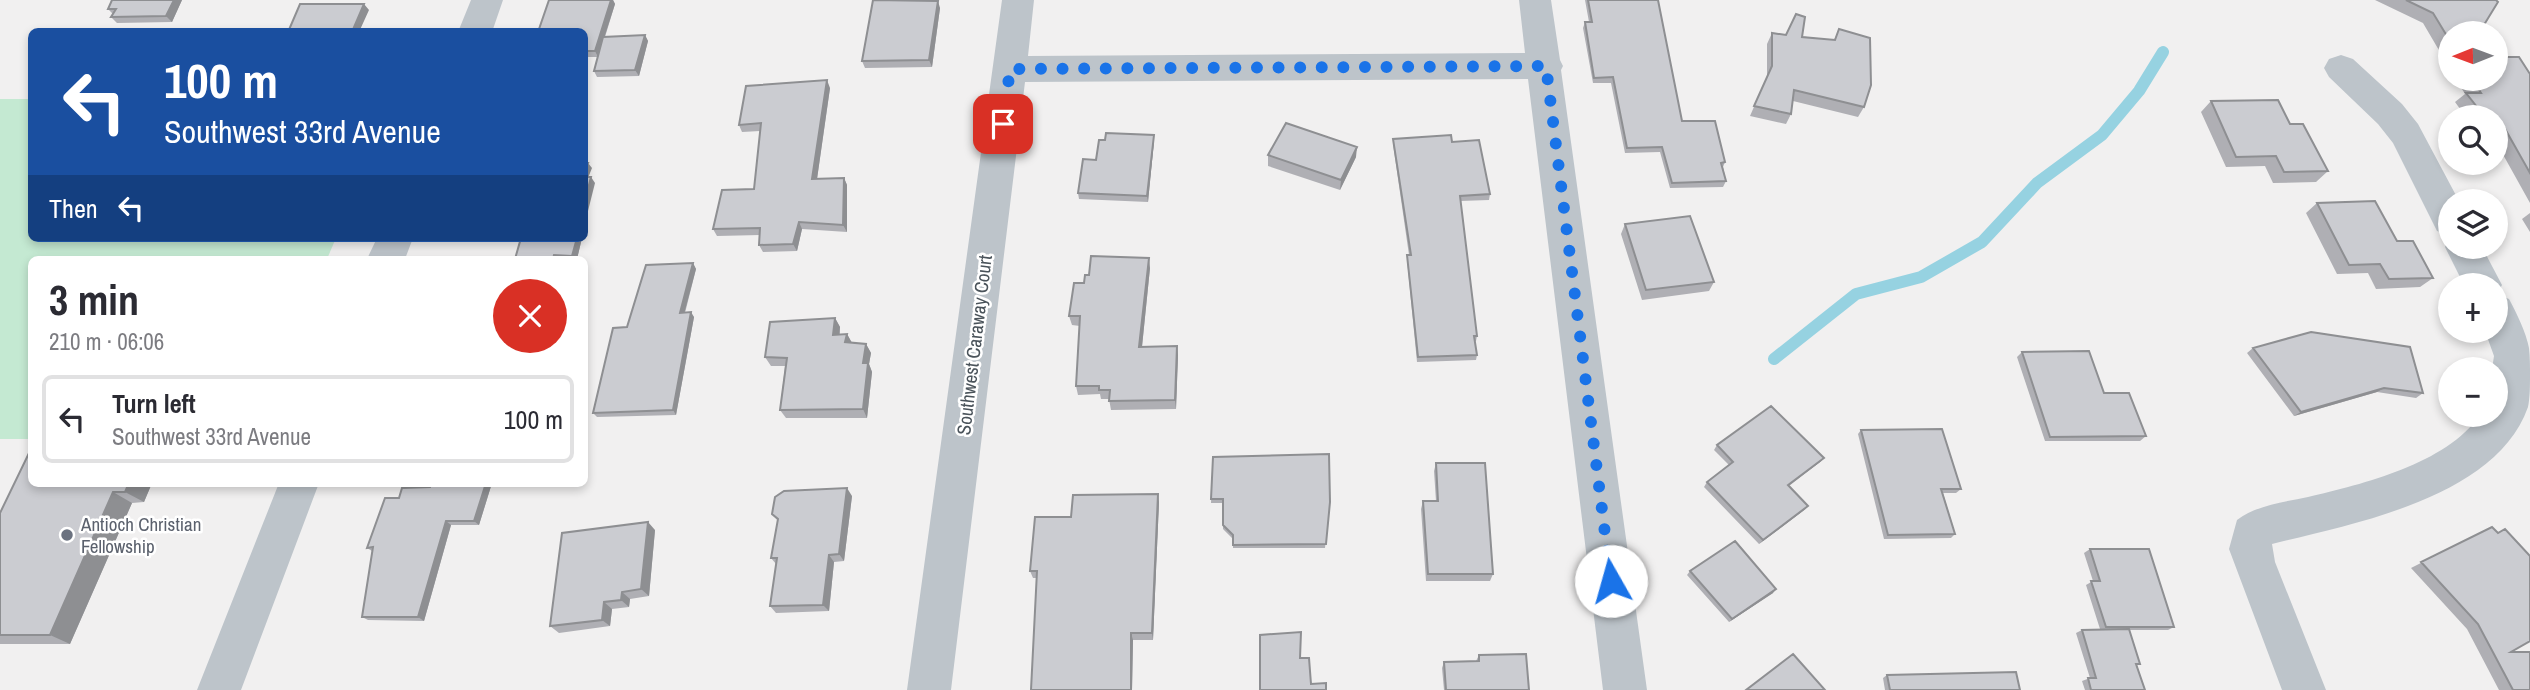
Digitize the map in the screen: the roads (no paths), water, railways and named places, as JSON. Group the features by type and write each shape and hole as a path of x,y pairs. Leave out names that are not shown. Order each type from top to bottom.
{"street":[{"path":"476,28 487,0"},
{"name":"Southwest Caraway Court","path":"929,690 1018,0"},
{"path":"1535,0 1546,66 1625,690"},
{"path":"1010,69 1546,66"},
{"path":"2341,68 2406,134 2438,197"},
{"path":"2304,690 2254,562 2250,549 2252,534 2261,527 2356,505 2406,487 2461,459 2490,433 2508,405 2513,356 2508,342"},
{"path":"219,690 297,487"}],"waterway":[{"path":"1774,359 1856,294 1921,277 1982,242 2037,183 2102,135 2139,91 2163,52"}],"place":[{"name":"Antioch Christian Fellowship","path":"67,535"}]}
